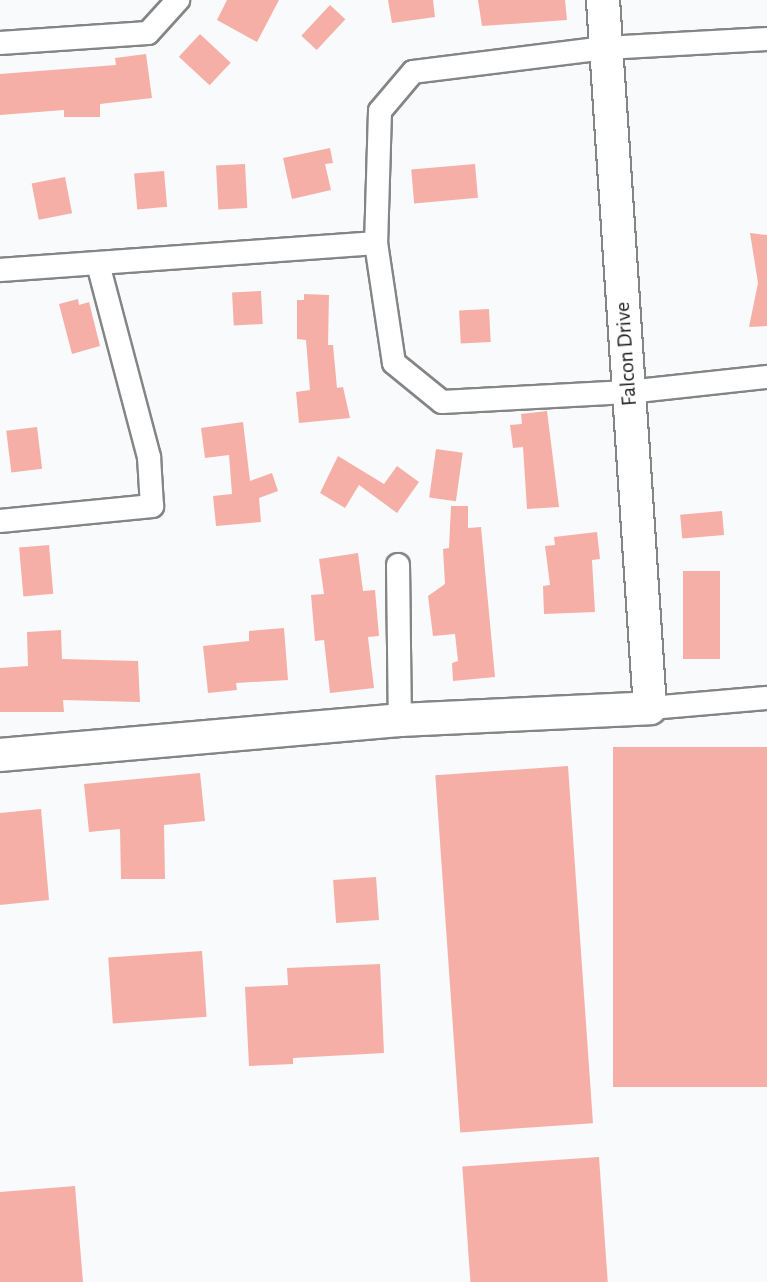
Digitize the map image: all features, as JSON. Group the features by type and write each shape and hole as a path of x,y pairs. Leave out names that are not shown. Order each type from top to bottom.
{"street":[{"path":"0,43 148,33 178,0"},
{"name":"Falcon Drive","path":"603,0 650,708"},
{"path":"767,39 605,48 413,72 380,111 376,243 394,363 442,402 628,392 767,377"},
{"path":"0,270 376,243"},
{"path":"0,521 152,506 149,457 98,264"},
{"path":"398,565 400,720"},
{"path":"0,755 400,720 650,708 767,698"}],"building":[{"path":"227,0 279,0 257,42 217,20"},
{"path":"388,0 433,0 435,17 392,23"},
{"path":"478,0 565,0 567,20 482,26"},
{"path":"330,5 345,19 317,50 301,36"},
{"path":"200,34 231,63 210,85 179,57"},
{"path":"146,54 152,98 100,104 100,117 64,117 64,110 0,115 0,74 116,65 115,58"},
{"path":"330,148 333,163 325,164 331,190 292,199 283,158"},
{"path":"245,164 247,208 218,209 216,166"},
{"path":"475,164 478,198 414,203 411,170"},
{"path":"164,171 167,207 137,209 134,174"},
{"path":"65,177 72,213 39,220 32,183"},
{"path":"750,233 767,235 767,326 749,327 758,283"},
{"path":"261,291 263,324 234,325 232,293"},
{"path":"304,294 329,295 328,345 333,345 337,388 343,387 350,418 299,423 296,392 310,390 306,340 297,339 297,300 304,300"},
{"path":"78,299 79,305 89,302 100,346 72,354 59,304"},
{"path":"489,309 491,342 461,344 459,311"},
{"path":"547,411 559,507 527,509 523,447 513,448 510,425 522,424 521,414"},
{"path":"243,422 250,481 272,473 278,491 259,498 261,522 216,526 213,496 232,494 229,455 205,458 201,428"},
{"path":"37,427 42,469 11,472 6,431"},
{"path":"436,449 463,453 456,501 429,498"},
{"path":"338,456 384,484 397,466 419,482 397,513 359,485 345,508 320,493"},
{"path":"451,506 468,506 468,528 481,527 495,677 453,681 452,663 458,661 455,634 433,636 428,596 445,584 443,549 449,548"},
{"path":"722,511 724,535 682,539 680,515"},
{"path":"597,532 600,559 592,560 595,612 544,614 543,586 550,585 545,546 555,545 554,537"},
{"path":"49,545 53,594 23,596 19,548"},
{"path":"358,553 363,591 375,590 379,636 368,637 374,688 330,693 324,640 315,641 311,595 324,594 319,559"},
{"path":"683,571 720,571 720,659 683,659"},
{"path":"284,628 288,680 236,683 237,690 208,693 203,646 249,641 249,631"},
{"path":"61,630 62,659 138,661 140,702 63,700 64,712 0,712 0,668 28,666 27,632"},
{"path":"613,747 767,747 767,1087 613,1087"},
{"path":"568,766 593,1123 460,1132 435,775"},
{"path":"200,773 205,821 164,825 165,879 121,879 120,829 89,832 84,784"},
{"path":"41,809 49,900 0,905 0,813"},
{"path":"376,877 379,920 336,923 333,880"},
{"path":"202,951 207,1017 113,1023 108,958"},
{"path":"380,964 384,1053 293,1058 293,1064 249,1066 245,987 288,985 287,968"},
{"path":"599,1157 608,1282 470,1282 462,1167"},
{"path":"75,1186 83,1282 0,1282 0,1192"}]}
